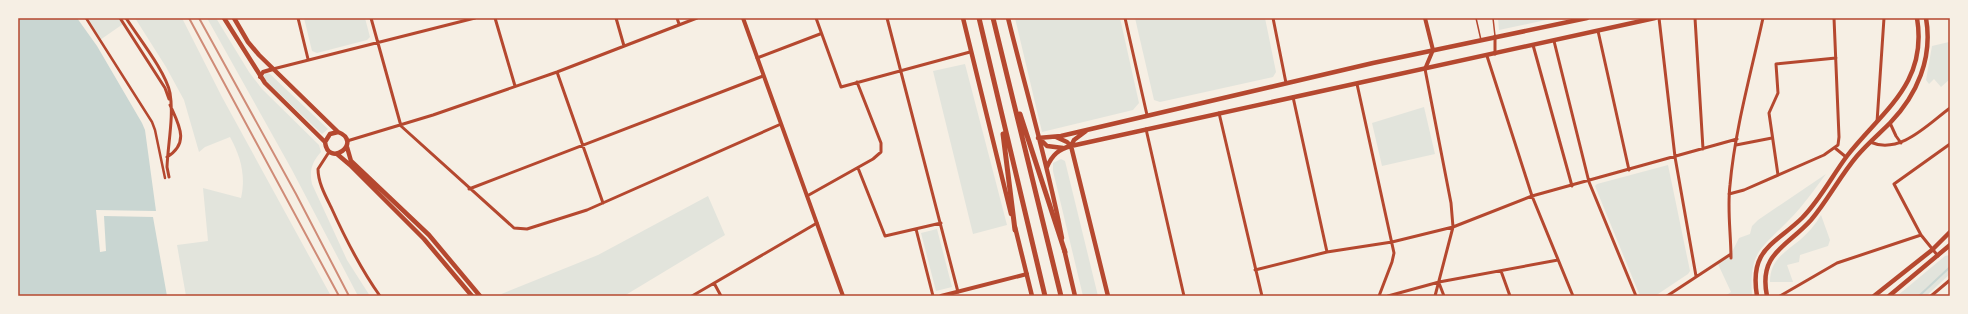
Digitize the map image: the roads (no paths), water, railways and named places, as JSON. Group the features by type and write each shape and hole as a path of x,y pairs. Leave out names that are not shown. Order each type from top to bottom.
{"highway":[{"path":"979,18 1045,296"},
{"path":"993,18 1061,296"},
{"path":"1008,78 1065,252"},
{"path":"1000,111 1015,230"}],"main road":[{"path":"224,18 260,77 277,96 324,142 325,147 329,152 337,154 350,165 424,239 472,296"},
{"path":"234,18 248,42 338,132 342,134 347,143 348,157 428,235 480,296"},
{"path":"963,18 970,52 1032,296"},
{"path":"1008,18 1038,138 1047,167 1075,296"},
{"path":"1038,138 1055,137 1495,36 1587,18"},
{"path":"1047,167 1052,157 1057,152 1071,146 1655,18"},
{"path":"1757,296 1756,269 1764,250 1802,218 1846,157 1902,92 1912,71 1918,48 1917,18"},
{"path":"1766,296 1765,276 1771,257 1810,221 1858,155 1890,123 1912,95 1923,69 1927,43 1926,18"},
{"path":"1071,146 1074,140 1089,128"},
{"path":"324,142 330,134 338,132"},
{"path":"1055,137 1067,142 1071,146 1108,296"},
{"path":"1038,138 1048,146 1065,148"},
{"path":"337,154 345,150 347,143"},
{"path":"1874,296 1949,235"},
{"path":"1889,296 1950,245"}],"street":[{"path":"86,18 152,122 167,178"},
{"path":"120,18 165,88 178,122 181,140 176,152 167,157"},
{"path":"126,18 161,73 169,90 170,104 167,178"},
{"path":"298,18 308,59"},
{"path":"371,18 401,126 508,225 519,230 552,222 603,203 781,124"},
{"path":"260,77 263,72 273,68 475,18"},
{"path":"495,18 515,86"},
{"path":"616,18 624,46"},
{"path":"677,18 679,24"},
{"path":"347,143 557,72 697,18"},
{"path":"743,18 756,58 843,296"},
{"path":"816,18 820,34 841,87 970,52"},
{"path":"887,18 958,292"},
{"path":"1125,18 1148,115"},
{"path":"1273,18 1286,83"},
{"path":"1425,18 1433,50 1425,69 1451,203 1453,227 1435,296"},
{"path":"1659,18 1675,157 1696,276"},
{"path":"1695,18 1703,149"},
{"path":"1731,258 1729,194 1737,139 1763,18"},
{"path":"1729,194 1824,155 1838,145 1840,137 1834,18"},
{"path":"1877,122 1884,18"},
{"path":"1598,31 1629,170"},
{"path":"756,58 820,34"},
{"path":"1495,36 1495,54"},
{"path":"1554,41 1589,182 1636,296"},
{"path":"1534,45 1572,186"},
{"path":"1487,56 1532,196 1573,296"},
{"path":"1778,175 1769,112 1778,93 1776,64 1836,58"},
{"path":"557,72 603,203"},
{"path":"469,189 763,76"},
{"path":"807,196 880,154 882,148 857,82"},
{"path":"1357,84 1394,253 1379,296"},
{"path":"1293,98 1327,252"},
{"path":"1870,142 1886,147 1901,143 1950,108"},
{"path":"1219,113 1262,296"},
{"path":"1890,123 1901,143"},
{"path":"1146,129 1184,296"},
{"path":"1736,145 1772,138"},
{"path":"1256,270 1327,252 1392,242 1453,227 1532,196 1589,182 1737,139"},
{"path":"1938,256 1921,236 1894,184 1950,144"},
{"path":"1835,148 1846,157"},
{"path":"329,152 318,169 321,186 346,240 380,296"},
{"path":"858,168 885,236 941,223"},
{"path":"692,296 817,223"},
{"path":"916,229 933,296"},
{"path":"1780,296 1837,264 1921,236"},
{"path":"1667,296 1731,254"},
{"path":"1388,296 1439,282 1558,260"},
{"path":"1501,271 1510,296"},
{"path":"941,296 1027,274"},
{"path":"1931,296 1950,280"},
{"path":"1439,282 1444,296"},
{"path":"714,283 721,296"}],"lane":[{"path":"1476,18 1481,40"},
{"path":"1493,18 1495,36"}],"waterway":[{"path":"1919,296 1950,267"}],"railway":[{"path":"189,18 339,296"},
{"path":"199,18 296,194 349,296"}]}
